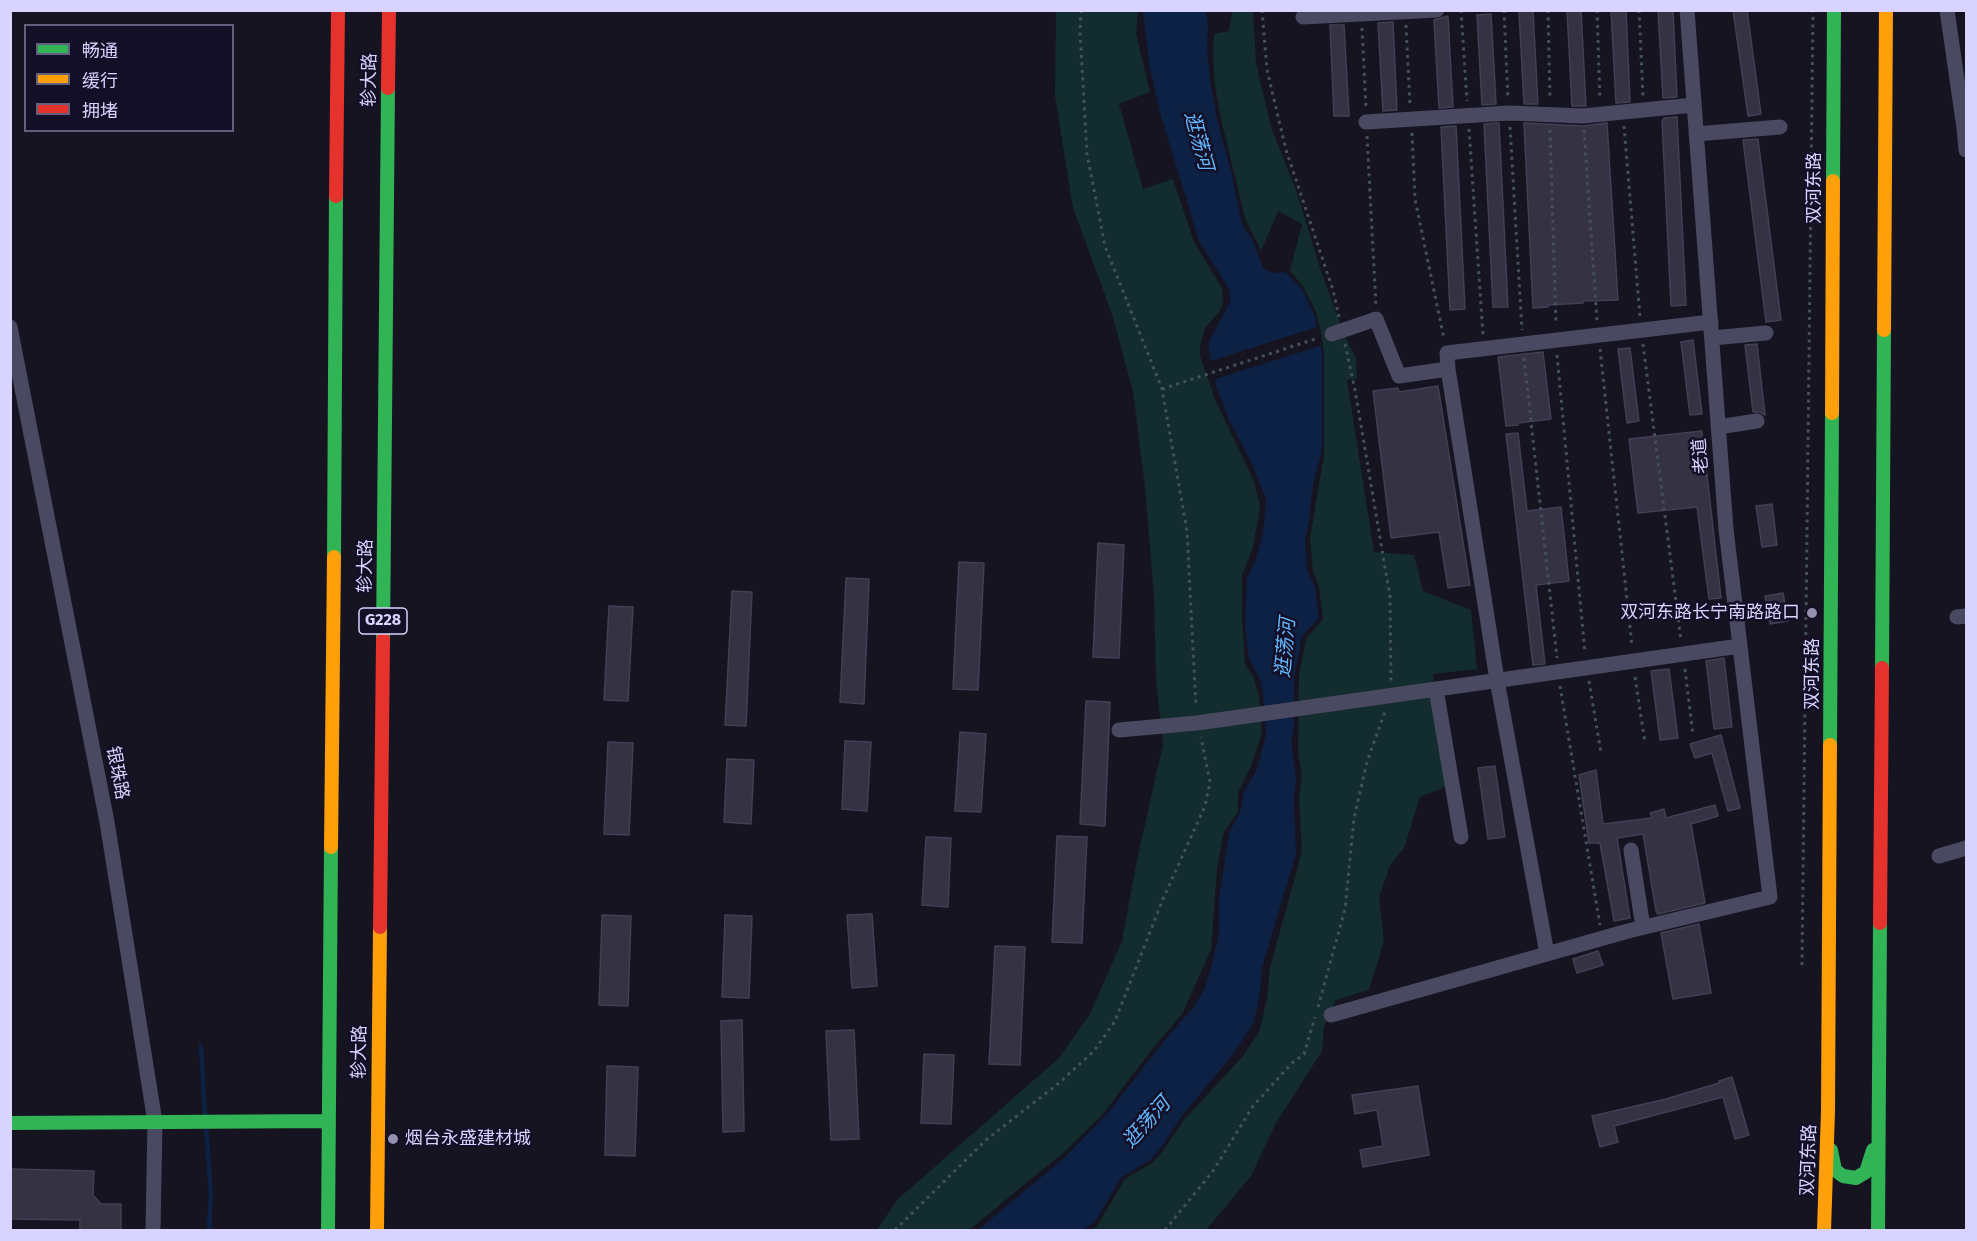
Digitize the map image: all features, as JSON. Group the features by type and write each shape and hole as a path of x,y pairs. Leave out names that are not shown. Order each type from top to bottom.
{"main road":[{"name":"轸大路","path":"328,1230 338,10"},
{"name":"轸大路","path":"377,1230 389,10"},
{"name":"双河东路","path":"1824,1230 1828,1111 1834,10"},
{"path":"1878,1230 1886,10"},
{"path":"1828,1111 1835,1170 1844,1178 1851,1179 1861,1177 1868,1171 1872,1161 1878,1111"},
{"path":"10,1123 329,1121"}],"street":[{"path":"1303,16 1437,10"},
{"name":"老道","path":"1643,927 1770,897 1726,530 1687,10"},
{"path":"1947,10 1965,128 1966,150"},
{"path":"1366,122 1509,112 1583,116 1694,105"},
{"path":"1696,134 1780,127"},
{"path":"1338,330 1376,320 1399,376 1448,369"},
{"path":"1547,954 1497,680 1447,353 1710,322"},
{"name":"银珠路","path":"10,327 107,822 155,1122 153,1230"},
{"path":"1712,338 1767,333"},
{"path":"1718,427 1757,422"},
{"path":"1119,730 1197,723 1740,646"},
{"path":"1436,689 1461,837"},
{"path":"1939,856 1966,848"},
{"path":"1331,1014 1643,927 1631,850"}],"path":[{"path":"895,1230 986,1140 1059,1083 1094,1051 1115,1021 1163,899 1206,806 1210,782 1197,723 1187,531 1162,389 1106,246 1087,154 1080,32 1081,10"},
{"path":"1165,1230 1214,1171 1253,1106 1292,1063 1304,1054 1344,909 1354,818 1367,762 1390,695 1392,646 1390,597 1355,390 1338,330 1333,290 1286,150 1267,70 1262,10"},
{"path":"1461,10 1483,349"},
{"path":"1504,10 1522,344 1558,672 1602,938"},
{"path":"1548,10 1556,340 1587,667 1601,753"},
{"path":"1597,10 1600,114"},
{"path":"1639,10 1644,109"},
{"path":"1802,965 1813,10"},
{"path":"1405,12 1415,199 1447,353"},
{"path":"1361,14 1376,320"},
{"path":"1623,111 1641,330 1693,735"},
{"path":"1583,116 1598,335 1633,661 1645,743"},
{"path":"1162,389 1338,330"}],"green space":[{"path":"1056,11 1138,11 1136,34 1150,92 1119,104 1143,189 1173,179 1194,242 1222,288 1223,303 1220,311 1205,328 1200,356 1216,402 1254,481 1260,506 1253,548 1242,575 1242,615 1245,664 1254,678 1259,697 1262,733 1251,766 1238,793 1238,812 1224,832 1217,869 1211,950 1182,1014 1103,1114 1064,1152 969,1230 877,1230 897,1200 1059,1058 1090,1014 1122,941 1163,744 1156,679 1154,596 1145,487 1133,391 1112,314 1073,208 1055,96"},
{"path":"1232,11 1253,11 1256,63 1271,127 1296,190 1320,268 1345,337 1356,358 1357,379 1347,380 1374,552 1414,555 1423,591 1471,610 1477,669 1433,674 1434,700 1448,784 1420,797 1404,848 1390,865 1379,898 1384,941 1369,990 1336,1000 1324,1027 1322,1051 1276,1123 1251,1176 1206,1230 1091,1230 1097,1226 1125,1179 1152,1163 1184,1120 1243,1056 1259,1032 1267,999 1270,968 1302,851 1299,798 1302,777 1298,752 1299,675 1306,639 1323,619 1319,587 1313,572 1310,538 1324,455 1324,352 1316,312 1303,286 1290,271 1302,224 1278,211 1261,251 1245,218 1221,119 1213,57 1214,34 1229,31"}],"water":[{"name":"逛荡河","path":"1143,11 1206,11 1210,80 1242,224 1253,241 1263,268 1273,273 1285,272 1302,289 1315,317 1322,353 1322,450 1313,484 1305,538 1307,571 1315,587 1319,618 1302,636 1294,677 1294,727 1291,743 1296,778 1294,800 1296,854 1262,967 1254,1022 1234,1053 1181,1117 1160,1149 1150,1160 1121,1178 1095,1222 1083,1230 978,1230 1063,1159 1107,1114 1193,1008 1205,988 1219,932 1219,900 1229,833 1240,812 1244,792 1257,769 1266,735 1263,692 1260,679 1249,659 1245,625 1247,578 1256,559 1263,534 1266,500 1254,468 1229,420 1216,385 1208,344 1231,300 1229,289 1199,241 1161,116 1150,69"}],"pier":[{"path":"1320,326 1323,345 1212,380 1208,362"}],"building":[{"path":"1567,10 1581,10 1586,106 1572,106"},
{"path":"1611,10 1626,10 1630,102 1616,103"},
{"path":"1658,10 1673,10 1677,97 1663,98"},
{"path":"1733,10 1747,10 1761,114 1748,116"},
{"path":"1533,11 1538,104 1524,104 1519,12"},
{"path":"1491,14 1496,104 1482,105 1477,15"},
{"path":"1448,16 1453,107 1439,108 1434,20"},
{"path":"1393,22 1397,110 1383,111 1378,23"},
{"path":"1330,25 1344,25 1349,116 1334,116"},
{"path":"1677,117 1686,305 1671,306 1662,120"},
{"path":"1499,123 1508,307 1493,307 1484,124"},
{"path":"1524,123 1583,126 1607,123 1618,300 1583,301 1583,303 1533,308"},
{"path":"1456,126 1465,309 1450,310 1441,127"},
{"path":"1758,139 1781,320 1766,322 1743,140"},
{"path":"1693,340 1702,414 1690,415 1681,342"},
{"path":"1757,344 1765,415 1753,412 1745,345"},
{"path":"1630,348 1639,421 1627,423 1618,349"},
{"path":"1543,352 1551,419 1506,426 1498,357"},
{"path":"1438,386 1470,585 1448,588 1439,532 1391,538 1373,391 1398,388 1399,392"},
{"path":"1702,431 1721,598 1709,599 1697,507 1638,513 1629,439"},
{"path":"1518,433 1527,511 1561,507 1569,581 1536,585 1545,664 1533,665 1506,434"},
{"path":"1772,504 1777,545 1762,547 1756,506"},
{"path":"1098,543 1124,545 1119,658 1093,657"},
{"path":"959,562 984,563 978,690 953,689"},
{"path":"846,578 869,579 864,704 840,702"},
{"path":"732,591 752,592 746,726 725,725"},
{"path":"1783,593 1788,621 1770,624 1765,596"},
{"path":"609,606 633,607 628,701 604,700"},
{"path":"1724,658 1732,727 1714,729 1706,661"},
{"path":"1669,669 1678,738 1660,740 1651,671"},
{"path":"1086,701 1110,702 1105,826 1080,824"},
{"path":"960,732 986,734 981,812 955,811"},
{"path":"1721,735 1740,808 1728,811 1712,753 1695,758 1690,744"},
{"path":"845,741 871,742 867,811 842,809"},
{"path":"608,742 633,743 629,835 604,834"},
{"path":"727,759 754,760 751,824 724,822"},
{"path":"1495,766 1505,837 1488,839 1478,768"},
{"path":"1596,770 1603,824 1652,818 1650,813 1664,809 1666,818 1715,805 1718,816 1691,824 1705,903 1658,914 1643,834 1617,838 1630,918 1614,921 1600,843 1589,843 1579,775"},
{"path":"1057,836 1087,837 1082,943 1052,942"},
{"path":"926,837 951,838 948,907 922,905"},
{"path":"872,914 877,986 852,988 847,915"},
{"path":"602,915 631,916 628,1006 599,1005"},
{"path":"725,915 752,916 749,998 722,997"},
{"path":"1699,924 1711,993 1673,999 1661,933"},
{"path":"995,946 1025,947 1020,1065 989,1064"},
{"path":"1598,951 1603,965 1577,973 1573,959"},
{"path":"742,1020 744,1131 723,1132 721,1021"},
{"path":"854,1030 859,1139 831,1140 826,1031"},
{"path":"924,1054 954,1055 951,1124 921,1123"},
{"path":"607,1066 638,1067 635,1156 605,1155"},
{"path":"1732,1077 1749,1135 1735,1139 1723,1097 1614,1126 1618,1142 1600,1147 1592,1116 1666,1099"},
{"path":"1418,1086 1429,1155 1363,1167 1360,1150 1383,1146 1377,1110 1355,1114 1352,1095"},
{"path":"10,1169 94,1171 93,1195 101,1204 121,1204 121,1230 80,1230 80,1220 10,1219"}],"waterway":[{"path":"201,1046 205,1115"},
{"path":"206,1126 211,1194 209,1230"}],"traffic: fast":[{"path":"1833,181 1834,10"},
{"path":"383,639 388,88"},
{"path":"334,557 336,196"},
{"path":"1882,668 1884,330"},
{"path":"1830,745 1832,413"},
{"path":"328,1230 331,847"},
{"path":"1878,1230 1880,923"},
{"path":"10,1123 329,1121"},
{"path":"1831,1150 1835,1170 1843,1176 1856,1178 1866,1172 1873,1150"}],"traffic: slow":[{"path":"1884,330 1886,10"},
{"path":"1832,413 1833,181"},
{"path":"331,847 334,557"},
{"path":"1824,1230 1828,1111 1830,745"},
{"path":"377,1230 380,927"}],"traffic: jam":[{"path":"336,196 338,10"},
{"path":"388,88 389,10"},
{"path":"380,927 383,639"},
{"path":"1880,923 1882,668"}],"place":[{"name":"双河东路长宁南路路口","path":"1812,613"},
{"name":"烟台永盛建材城","path":"393,1139"}]}
